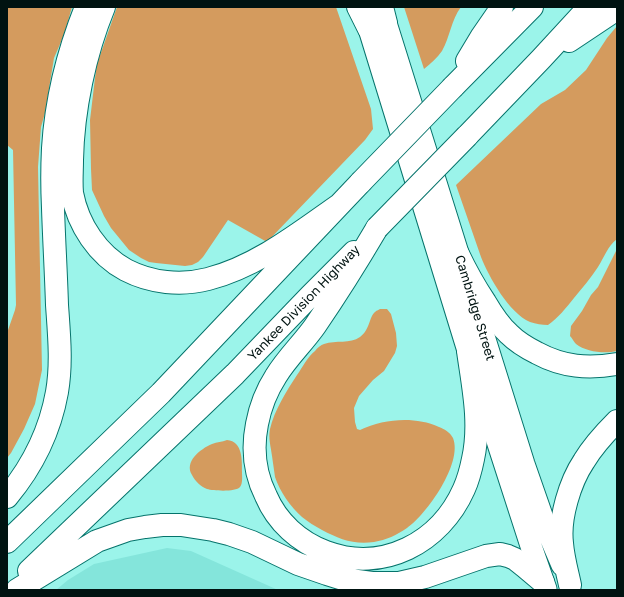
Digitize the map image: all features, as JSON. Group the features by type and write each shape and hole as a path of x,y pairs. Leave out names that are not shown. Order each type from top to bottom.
{"highway":[{"path":"7,498 20,482 44,438 56,394 59,370 59,341 52,178 53,148 64,72 86,7"},
{"path":"104,7 89,52 80,93 74,129 72,184 75,205 83,224 96,244 114,262 147,279 157,281 186,283 208,279 225,274 257,260 339,205"},
{"path":"358,7 379,20"},
{"path":"453,87 482,36 502,7"},
{"path":"7,542 161,393 361,182 532,7"},
{"name":"Yankee Division Highway","path":"9,590 235,374 467,136 589,7"},
{"path":"541,59 617,9"},
{"name":"Cambridge Street","path":"379,20 458,254 524,464 547,530 571,588"},
{"name":"Cambridge Street","path":"379,20 468,351 545,586"},
{"path":"377,228 349,276 314,327 276,375 269,388 260,412 255,439 255,462 258,476 268,502 286,527 310,546 333,555 361,559 389,556 401,552 424,540 440,526 452,511 465,488 473,458 477,415 468,351"},
{"path":"458,254 495,319 509,334 526,348 546,358 564,364 585,367 600,367 617,364"},
{"path":"571,588 561,542 561,530 565,504 583,461 617,420"},
{"path":"17,590 97,541 128,530 145,526 162,525 213,530 235,536 252,542 298,564 343,579 372,583 399,582 425,577 486,556 500,554 515,559 545,586"}],"shaded area":[{"path":"7,7 72,7 64,35 54,58 45,113 41,127 38,167 42,370 35,404 24,429 7,458 7,333 16,305 13,150 7,145"},
{"path":"117,7 336,7 371,109 373,129 365,140 267,242 228,220 198,262 185,266 149,262 129,250 111,228 92,190 90,120 95,78 97,64"},
{"path":"404,7 461,7 455,17 442,51 424,69"},
{"path":"617,26 617,239 608,248 598,267 559,316 548,325 532,323 522,317 507,303 494,284 481,257 456,185 541,104 565,90 586,70 607,38"},
{"path":"617,249 617,351 590,351 575,343 570,336 571,326 591,295 598,287"},
{"path":"380,309 387,309 391,314 396,333 397,346 395,353 384,371 373,380 359,396 354,408 357,429 360,430 389,421 419,421 447,431 453,438 455,448 453,461 441,487 424,512 415,521 403,531 387,539 360,543 341,539 322,530 302,517 293,508 275,477 269,432 274,415 281,401 310,356 324,344 347,341 360,337 366,331 373,314"},
{"path":"227,440 232,441 239,448 242,462 241,485 238,489 234,490 225,491 207,489 198,484 192,475 190,465 194,456 207,446"},
{"path":"167,548 191,551 278,590 56,590 68,580 94,564"}]}
